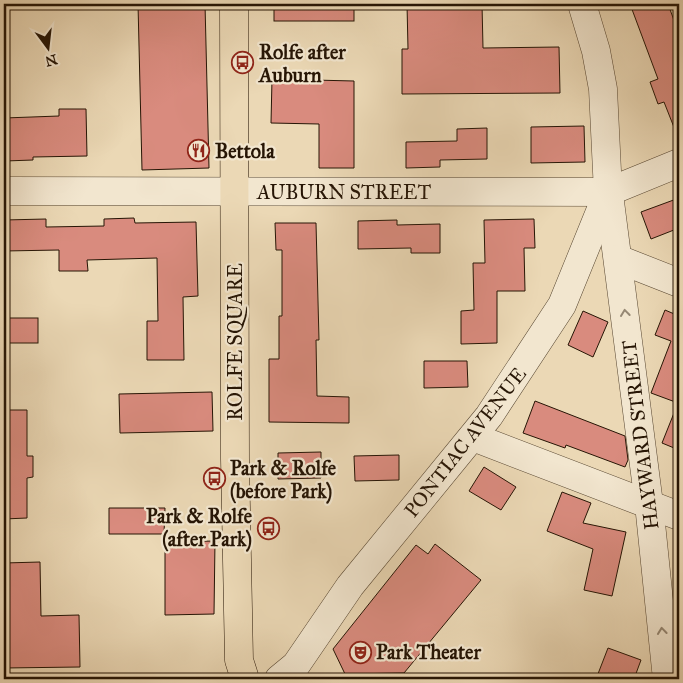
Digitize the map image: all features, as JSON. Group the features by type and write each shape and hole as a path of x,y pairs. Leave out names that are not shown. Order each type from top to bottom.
{"main road":[{"name":"ROLFE SQUARE","path":"234,4 238,660 245,679"}],"street":[{"name":"PONTIAC AVENUE","path":"279,679 296,665 350,586 473,437 524,365 562,305 608,192 603,89 596,51 582,4"},
{"name":"AUBURN STREET","path":"4,191 608,192 679,163"},
{"name":"HAYWARD STREET","path":"608,192 649,504 667,679"},
{"path":"618,259 679,283"},
{"path":"473,437 679,516"}],"building":[{"path":"138,4 205,4 209,168 142,170"},
{"path":"274,4 354,4 354,21 274,21"},
{"path":"407,4 482,4 483,48 559,47 560,93 402,94 402,49 408,49"},
{"path":"630,4 668,4 679,34 679,140 664,102 658,104 650,82 658,79"},
{"path":"272,79 354,81 354,168 319,168 319,124 271,123"},
{"path":"59,109 86,109 87,156 33,157 33,160 5,161 4,118 59,116"},
{"path":"584,126 585,162 531,163 531,127"},
{"path":"487,128 487,159 440,160 440,167 406,168 406,142 457,141 457,129"},
{"path":"679,198 679,228 651,239 641,212"},
{"path":"134,218 135,223 196,222 198,296 183,297 184,360 147,360 147,321 158,321 157,258 87,260 88,271 59,271 59,250 4,251 4,220 46,219 46,227 104,226 104,219"},
{"path":"534,219 535,248 524,248 525,291 497,291 497,343 461,344 461,311 474,310 473,263 485,263 484,220"},
{"path":"397,220 397,225 440,224 440,253 411,253 411,248 358,249 358,221"},
{"path":"275,223 316,223 319,340 316,340 317,396 349,397 349,423 269,422 269,359 279,359 279,316 282,316 282,250 276,250"},
{"path":"665,310 679,316 679,450 662,443 678,403 651,393 671,341 655,335"},
{"path":"583,311 608,322 593,357 568,345"},
{"path":"4,318 38,318 38,343 4,343"},
{"path":"424,361 467,361 468,387 424,388"},
{"path":"212,392 213,431 120,433 119,394"},
{"path":"535,401 625,436 628,460 625,467 566,445 565,448 523,433"},
{"path":"4,410 27,410 27,456 33,456 33,477 27,478 27,518 4,519"},
{"path":"321,452 321,478 278,479 278,453"},
{"path":"399,455 399,480 355,481 354,456"},
{"path":"484,467 516,487 501,510 469,491"},
{"path":"562,492 591,503 583,523 626,532 612,596 584,590 593,549 547,531"},
{"path":"109,508 165,508 164,534 109,534"},
{"path":"215,541 214,614 165,615 165,542"},
{"path":"435,544 481,580 404,673 345,674 333,649 416,545 428,554"},
{"path":"40,562 41,616 79,615 80,667 4,668 4,563"},
{"path":"608,648 641,660 634,679 596,679"}],"place":[{"name":"Rolfe after Auburn","path":"243,63"},
{"name":"Bettola","path":"199,151"},
{"name":"Park & Rolfe (before Park)","path":"214,479"},
{"name":"Park & Rolfe (after Park)","path":"268,528"},
{"name":"Park Theater","path":"360,652"}]}
